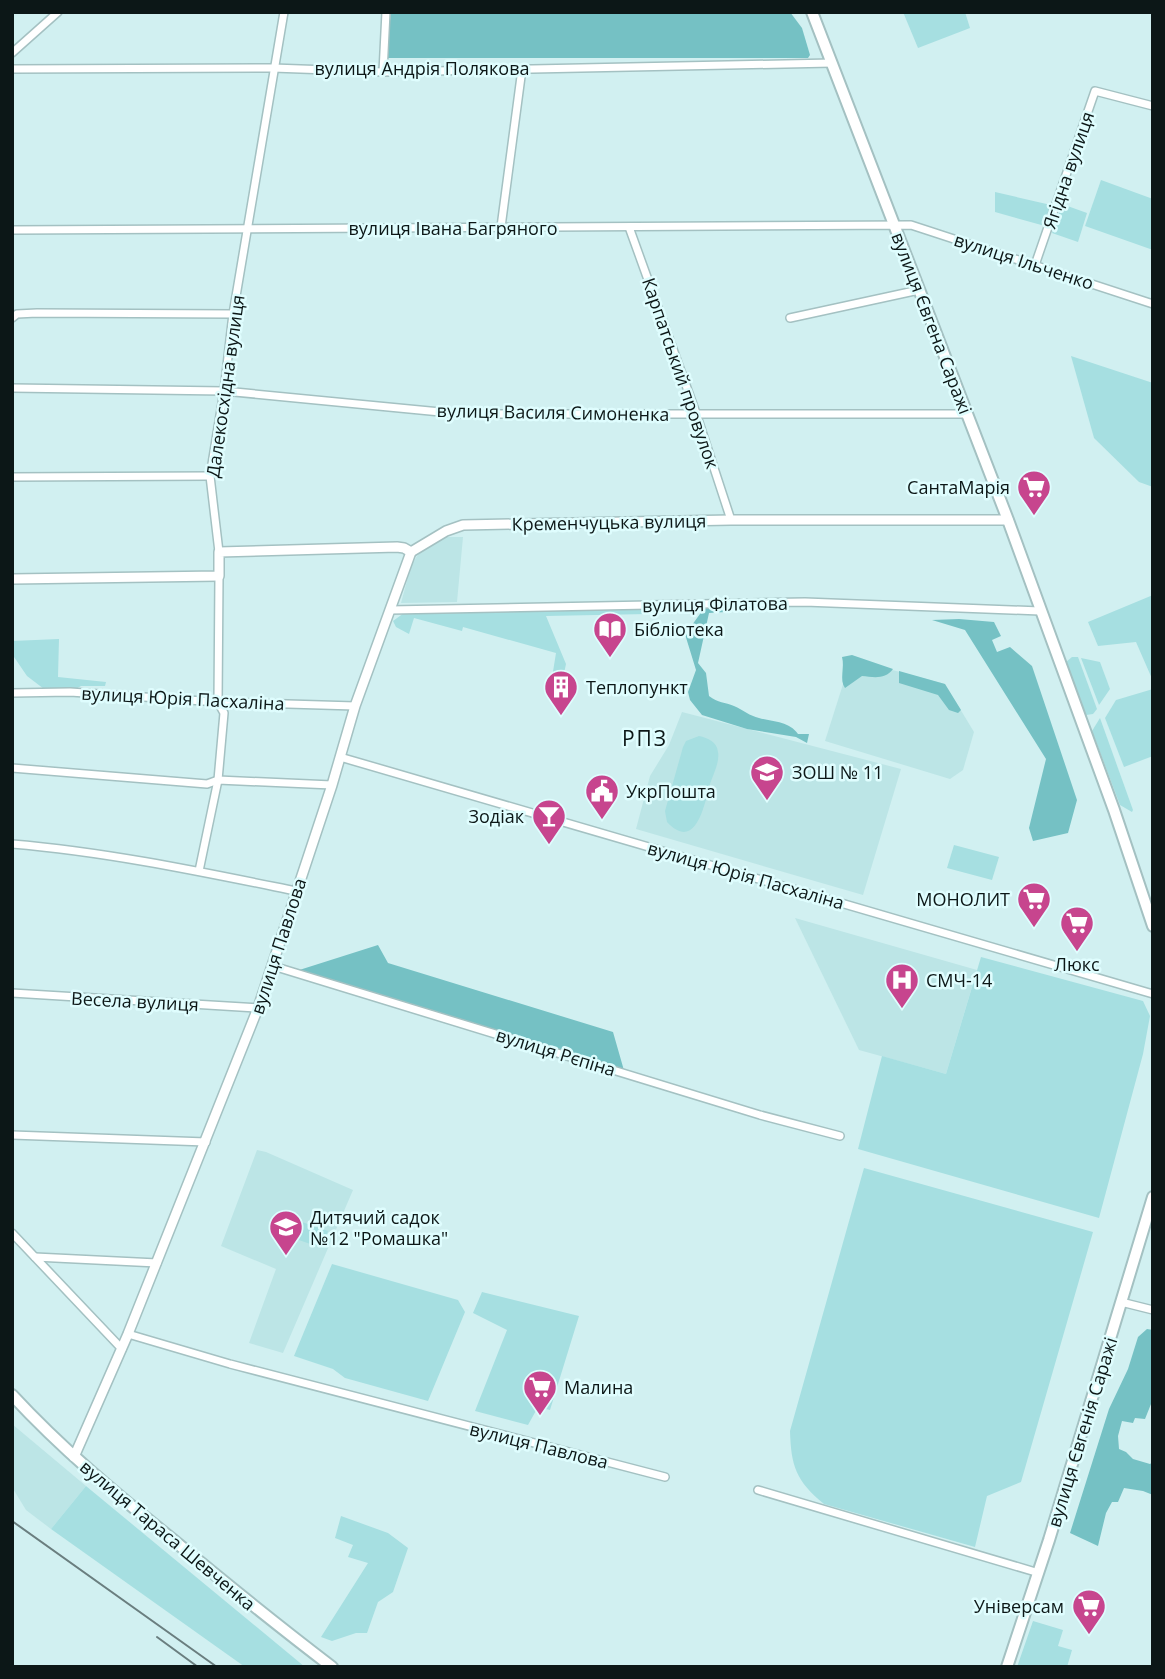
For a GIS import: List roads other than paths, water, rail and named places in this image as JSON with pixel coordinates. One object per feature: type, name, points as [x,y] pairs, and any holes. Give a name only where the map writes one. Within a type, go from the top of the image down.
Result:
[{"type":"main road","name":"вулиця Євгена Саражі","points":[[812,12],[1008,520],[1114,810],[1153,926]]},
{"type":"main road","name":"вулиця Євгенія Саражі","points":[[1007,1667],[1039,1573],[1153,1196]]},
{"type":"main road","name":"вулиця Тараса Шевченка","points":[[12,1395],[74,1457],[241,1597],[332,1667]]},
{"type":"street","points":[[12,53],[58,12]]},
{"type":"street","name":"Далекосхідна вулиця","points":[[199,871],[218,780],[224,713],[218,702],[219,552],[210,476],[233,314],[284,12]]},
{"type":"street","points":[[383,72],[386,12]]},
{"type":"street","name":"вулиця Андрія Полякова","points":[[12,69],[273,68],[383,72],[832,63]]},
{"type":"street","points":[[501,227],[522,69]]},
{"type":"street","name":"Ягідна вулиця","points":[[1035,265],[1095,91],[1153,106]]},
{"type":"street","name":"вулиця Івана Багряного","points":[[12,230],[894,225]]},
{"type":"street","name":"вулиця Ільченко","points":[[894,225],[911,225],[1153,304]]},
{"type":"street","name":"Карпатський провулок","points":[[629,227],[696,413],[731,520]]},
{"type":"street","points":[[790,318],[919,290]]},
{"type":"street","points":[[12,318],[17,314],[37,313],[233,314]]},
{"type":"street","name":"вулиця Василя Симоненка","points":[[12,388],[224,391],[461,414],[968,414]]},
{"type":"street","points":[[12,477],[210,476]]},
{"type":"street","name":"Кременчуцька вулиця","points":[[411,552],[446,531],[463,525],[731,520],[1008,520]]},
{"type":"street","points":[[219,552],[397,547],[411,552]]},
{"type":"street","name":"вулиця Павлова","points":[[74,1457],[122,1349],[258,1008],[332,785],[355,706],[411,552]]},
{"type":"street","points":[[12,579],[219,576]]},
{"type":"street","name":"вулиця Філатова","points":[[390,610],[805,602],[1040,611]]},
{"type":"street","name":"вулиця Юрія Пасхаліна","points":[[12,693],[70,692],[218,702],[355,706]]},
{"type":"street","name":"вулиця Юрія Пасхаліна","points":[[340,757],[1153,994]]},
{"type":"street","points":[[12,768],[207,784],[218,780],[332,785]]},
{"type":"street","points":[[12,845],[48,847],[199,871],[296,891]]},
{"type":"street","name":"вулиця Рєпіна","points":[[273,966],[748,1112],[839,1136]]},
{"type":"street","name":"Весела вулиця","points":[[12,993],[258,1008]]},
{"type":"street","points":[[12,1135],[206,1142]]},
{"type":"street","points":[[12,1233],[122,1349]]},
{"type":"street","points":[[35,1257],[157,1263]]},
{"type":"street","points":[[1121,1302],[1153,1310]]},
{"type":"street","name":"вулиця Павлова","points":[[128,1334],[243,1368],[665,1477]]},
{"type":"street","points":[[758,1490],[1039,1573]]},
{"type":"railway","points":[[12,1521],[217,1667]]},
{"type":"railway","points":[[157,1637],[198,1667]]},
{"type":"place","name":"СантаМарія","points":[[1034,517]]},
{"type":"place","name":"Бібліотека","points":[[610,659]]},
{"type":"place","name":"Теплопункт","points":[[561,717]]},
{"type":"place","name":"ЗОШ № 11","points":[[767,802]]},
{"type":"place","name":"УкрПошта","points":[[602,821]]},
{"type":"place","name":"Зодіак","points":[[549,846]]},
{"type":"place","name":"МОНОЛИТ","points":[[1034,929]]},
{"type":"place","name":"Люкс","points":[[1077,953]]},
{"type":"place","name":"СМЧ-14","points":[[902,1010]]},
{"type":"place","name":"Дитячий садок №12 \"Ромашка\"","points":[[286,1257]]},
{"type":"place","name":"Малина","points":[[540,1417]]},
{"type":"place","name":"Універсам","points":[[1089,1636]]},
{"type":"district","name":"РПЗ","points":[[645,738]]}]
